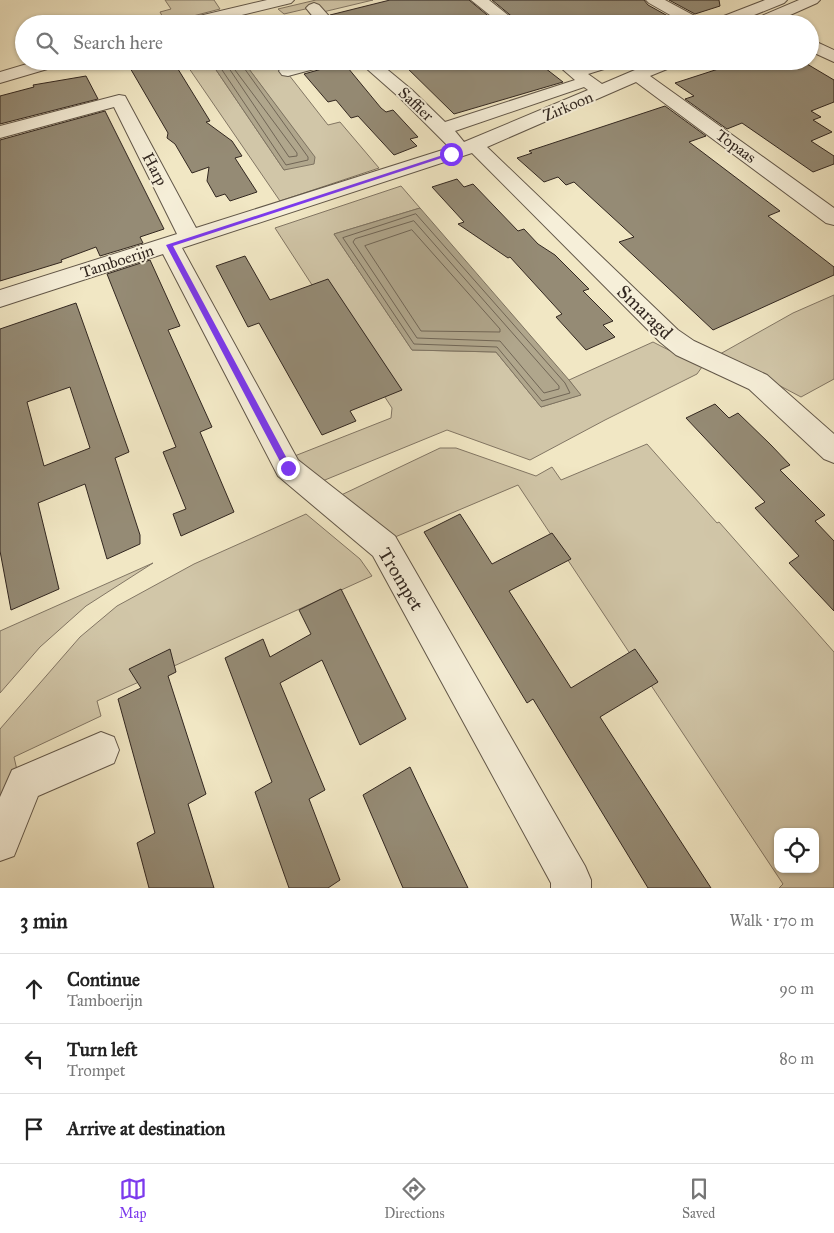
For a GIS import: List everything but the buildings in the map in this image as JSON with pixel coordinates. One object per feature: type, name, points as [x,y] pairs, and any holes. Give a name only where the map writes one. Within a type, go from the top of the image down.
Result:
[{"type":"street","points":[[222,15],[286,0]]},
{"type":"street","points":[[479,0],[498,15]]},
{"type":"street","points":[[654,0],[682,15]]},
{"type":"street","points":[[740,15],[779,0]]},
{"type":"street","points":[[781,15],[812,0]]},
{"type":"street","points":[[314,8],[320,15]]},
{"type":"street","points":[[819,49],[834,57]]},
{"type":"street","points":[[0,78],[26,70]]},
{"type":"street","name":"Saffier","points":[[377,70],[406,94],[442,129],[469,148]]},
{"type":"street","points":[[568,70],[576,79],[602,92]]},
{"type":"street","name":"Zirkoon","points":[[442,129],[576,79],[594,70]]},
{"type":"street","name":"Zirkoon","points":[[469,148],[649,70]]},
{"type":"street","name":"Topaas","points":[[637,75],[834,218]]},
{"type":"street","name":"Harp","points":[[0,132],[119,100],[180,241]]},
{"type":"street","name":"Tamboerijn","points":[[0,299],[469,148]]},
{"type":"street","name":"Smaragd","points":[[469,148],[669,336],[685,348],[758,382],[834,451]]},
{"type":"street","name":"Trompet","points":[[180,241],[288,468],[384,546],[571,880],[571,888]]},
{"type":"street","points":[[0,842],[25,783],[101,750]]},
{"type":"shaded area","points":[[165,0],[214,0],[220,9],[197,15],[162,15],[160,12],[171,9]]},
{"type":"shaded area","points":[[316,0],[373,0],[323,12],[318,6],[284,14],[278,9]]},
{"type":"shaded area","points":[[190,70],[216,70],[284,170],[314,157],[250,70],[285,70],[328,125],[340,122],[379,168],[280,201]]},
{"type":"shaded area","points":[[401,186],[420,208],[334,234],[412,350],[496,352],[541,407],[580,395],[569,380],[653,342],[702,367],[697,374],[530,460],[447,430],[320,482],[292,457],[391,418],[392,408],[275,228]]},
{"type":"shaded area","points":[[834,295],[834,379],[801,397],[720,354],[793,313]]},
{"type":"shaded area","points":[[647,444],[834,652],[834,888],[779,888],[783,884],[776,873],[819,873],[819,828],[774,828],[774,870],[518,485],[388,540],[337,497],[440,448],[456,448],[536,476],[552,467],[561,480]]},
{"type":"shaded area","points":[[306,514],[360,559],[372,576],[97,701],[101,716],[14,757],[24,801],[0,837],[0,729],[80,637],[117,606],[194,564]]},
{"type":"shaded area","points":[[153,563],[86,606],[40,647],[0,693],[0,631]]},
{"type":"water","points":[[216,70],[250,70],[315,157],[314,164],[284,170]]},
{"type":"water","points":[[420,208],[581,395],[541,407],[496,352],[412,350],[334,234]]},
{"type":"route","points":[[288,468],[169,245],[451,154]]}]
